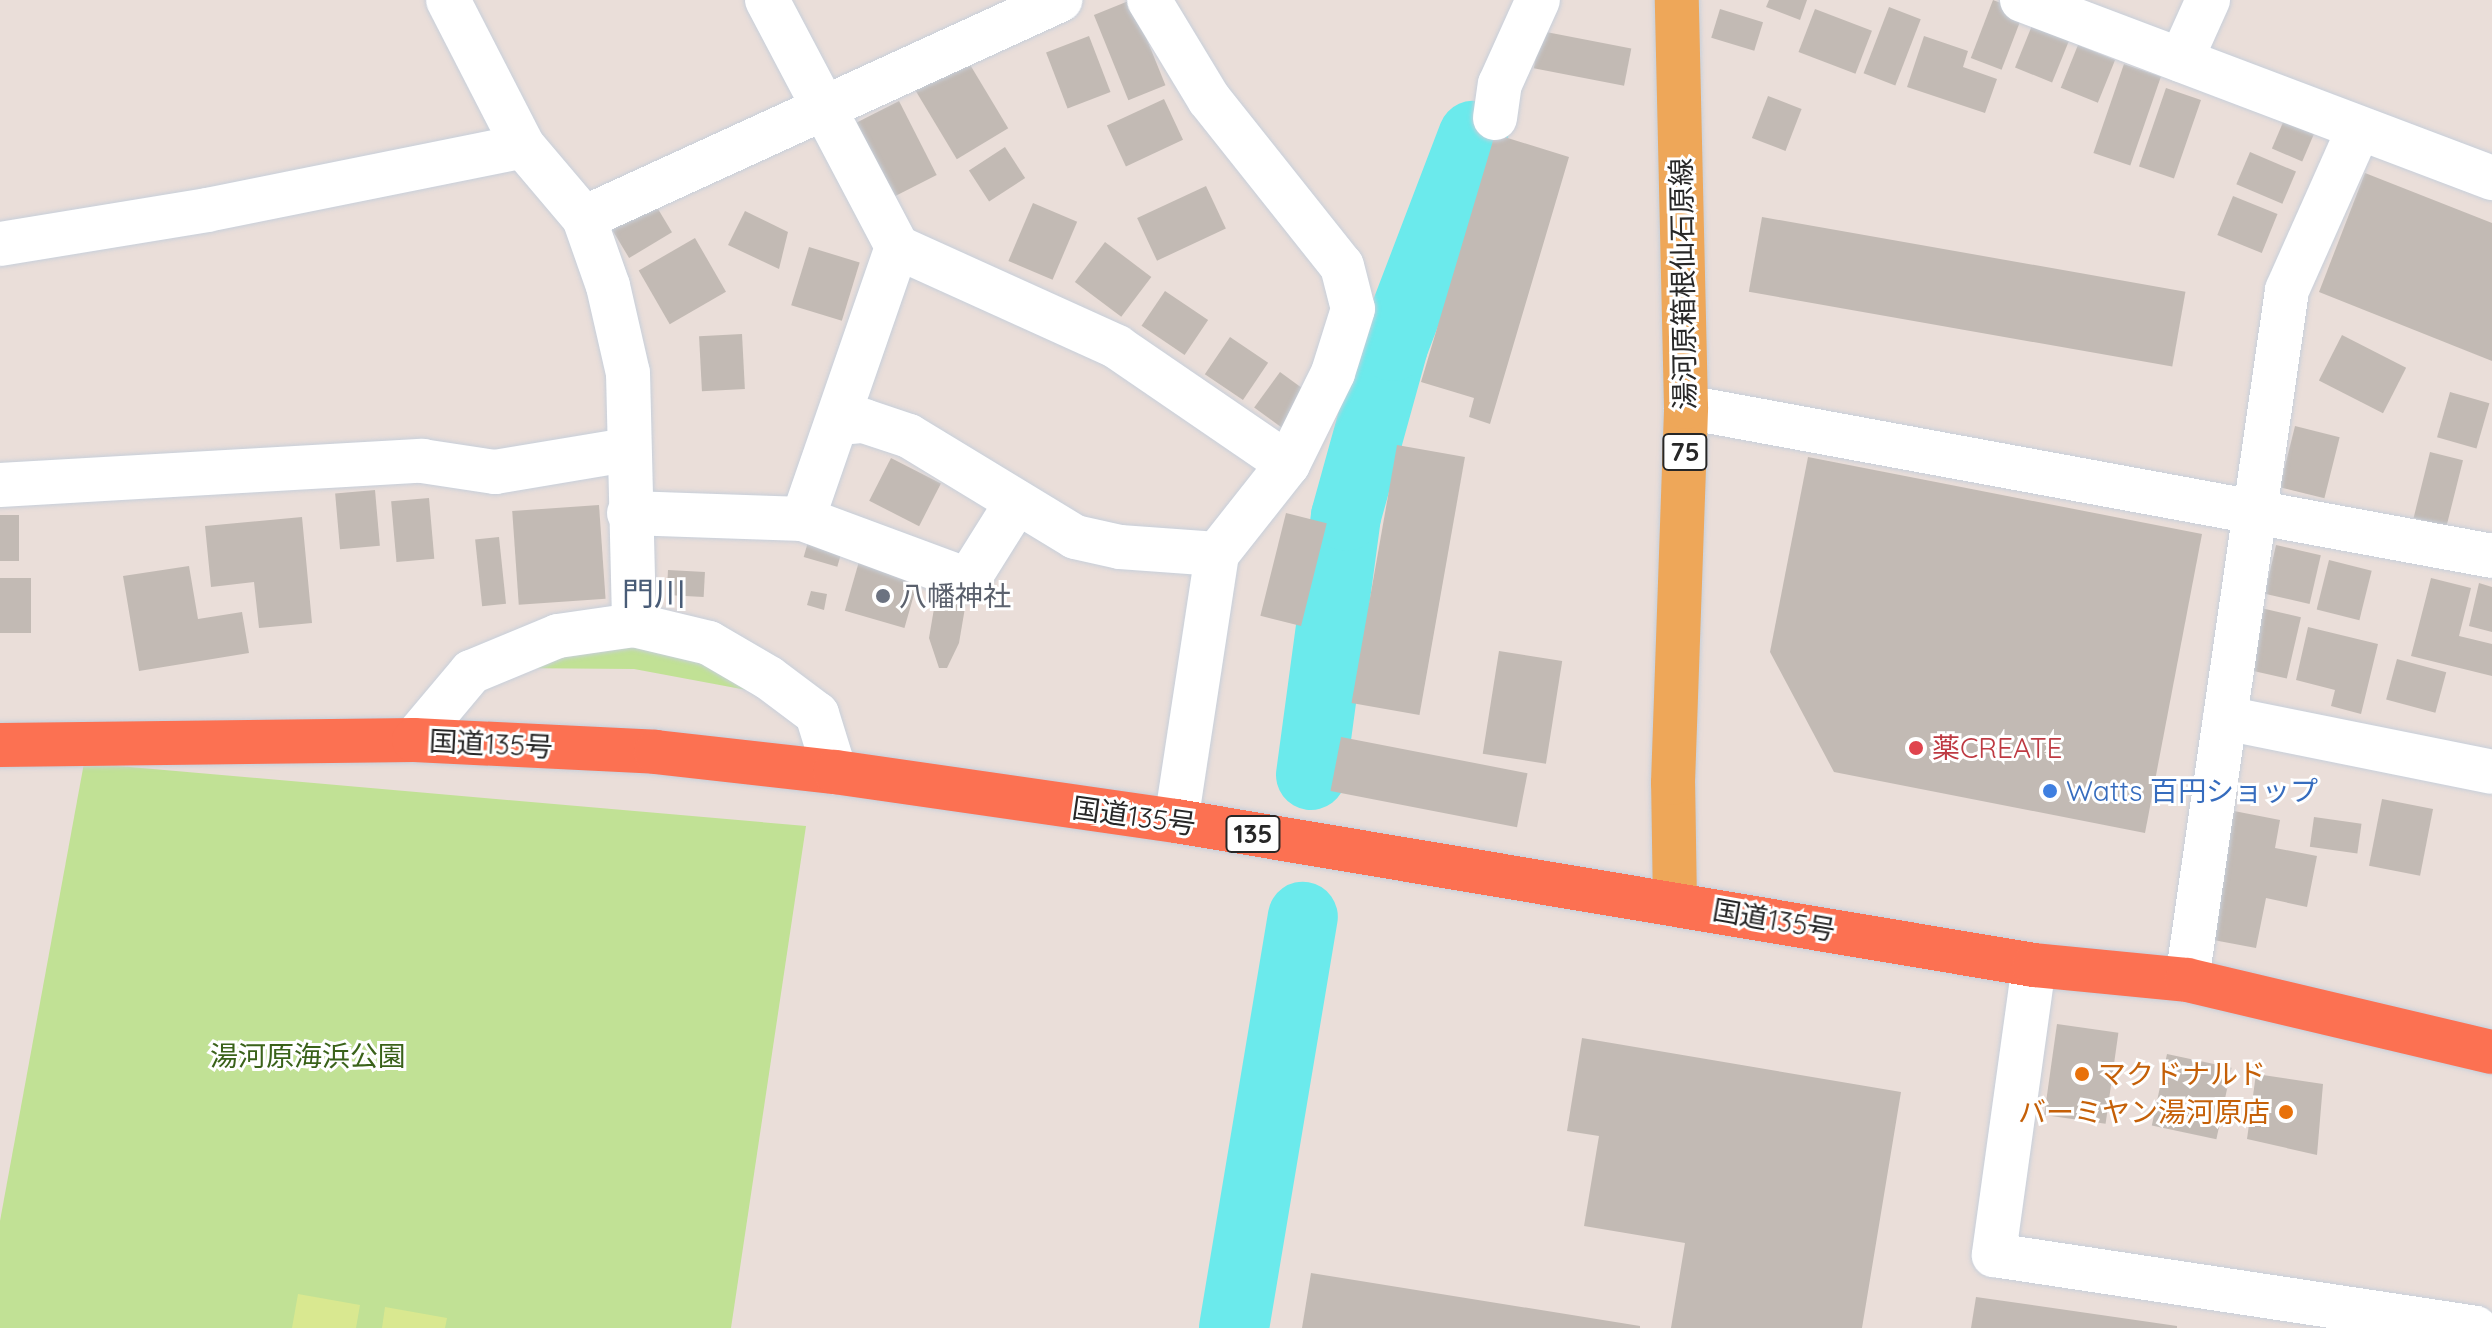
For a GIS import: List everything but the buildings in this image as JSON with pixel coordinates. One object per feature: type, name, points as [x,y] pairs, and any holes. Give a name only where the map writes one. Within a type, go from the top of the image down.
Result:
[{"type":"highway","name":"国道135号","points":[[0,745],[414,740],[656,752],[835,772],[1176,821],[2034,965],[2187,980],[2492,1052]]},
{"type":"main road","name":"湯河原箱根仙石原線","points":[[1675,904],[1673,783],[1686,407],[1677,0]]},
{"type":"street","points":[[448,0],[523,146],[584,218],[608,286],[628,373],[627,450],[634,625]]},
{"type":"street","points":[[767,0],[820,106],[897,247],[1117,347],[1288,464]]},
{"type":"street","points":[[584,218],[820,106],[1060,0]]},
{"type":"street","points":[[1149,0],[1209,99],[1342,266],[1353,309],[1333,373],[1288,464],[1217,554],[1176,821]]},
{"type":"street","points":[[1495,118],[1500,84],[1538,0]]},
{"type":"street","points":[[2022,0],[2492,178]]},
{"type":"street","points":[[2181,60],[2208,0]]},
{"type":"street","points":[[2187,980],[2287,290],[2359,128]]},
{"type":"street","points":[[0,244],[207,210],[523,146]]},
{"type":"street","points":[[803,519],[839,423],[897,247]]},
{"type":"street","points":[[1686,407],[2492,556]]},
{"type":"street","points":[[839,423],[864,421],[909,436],[1075,537],[1120,547],[1217,554]]},
{"type":"street","points":[[0,485],[422,461],[495,472],[627,450]]},
{"type":"street","points":[[629,513],[803,519],[968,580],[1017,502]]},
{"type":"street","points":[[414,740],[471,672],[558,636],[634,625],[709,643],[769,678],[817,714],[835,772]]},
{"type":"street","points":[[2225,718],[2492,772]]},
{"type":"street","points":[[2034,965],[1994,1255],[2476,1328]]},
{"type":"green space","points":[[627,634],[705,648],[784,697],[634,669],[496,668]]},
{"type":"green space","name":"湯河原海浜公園","points":[[84,763],[806,826],[731,1328],[0,1328],[0,1221]]},
{"type":"green space","points":[[298,1294],[360,1305],[356,1328],[292,1328]]},
{"type":"green space","points":[[385,1307],[447,1318],[445,1328],[382,1328]]},
{"type":"waterway","points":[[1311,775],[1346,516],[1393,346],[1473,136]]},
{"type":"waterway","points":[[1234,1328],[1303,917]]},
{"type":"place","name":"八幡神社","points":[[883,596]]},
{"type":"place","name":"薬CREATE","points":[[1916,748]]},
{"type":"place","name":"Watts 百円ショップ","points":[[2050,791]]},
{"type":"place","name":"マクドナルド","points":[[2082,1074]]},
{"type":"place","name":"バーミヤン湯河原店","points":[[2286,1112]]},
{"type":"district","name":"門川","points":[[654,593]]}]
